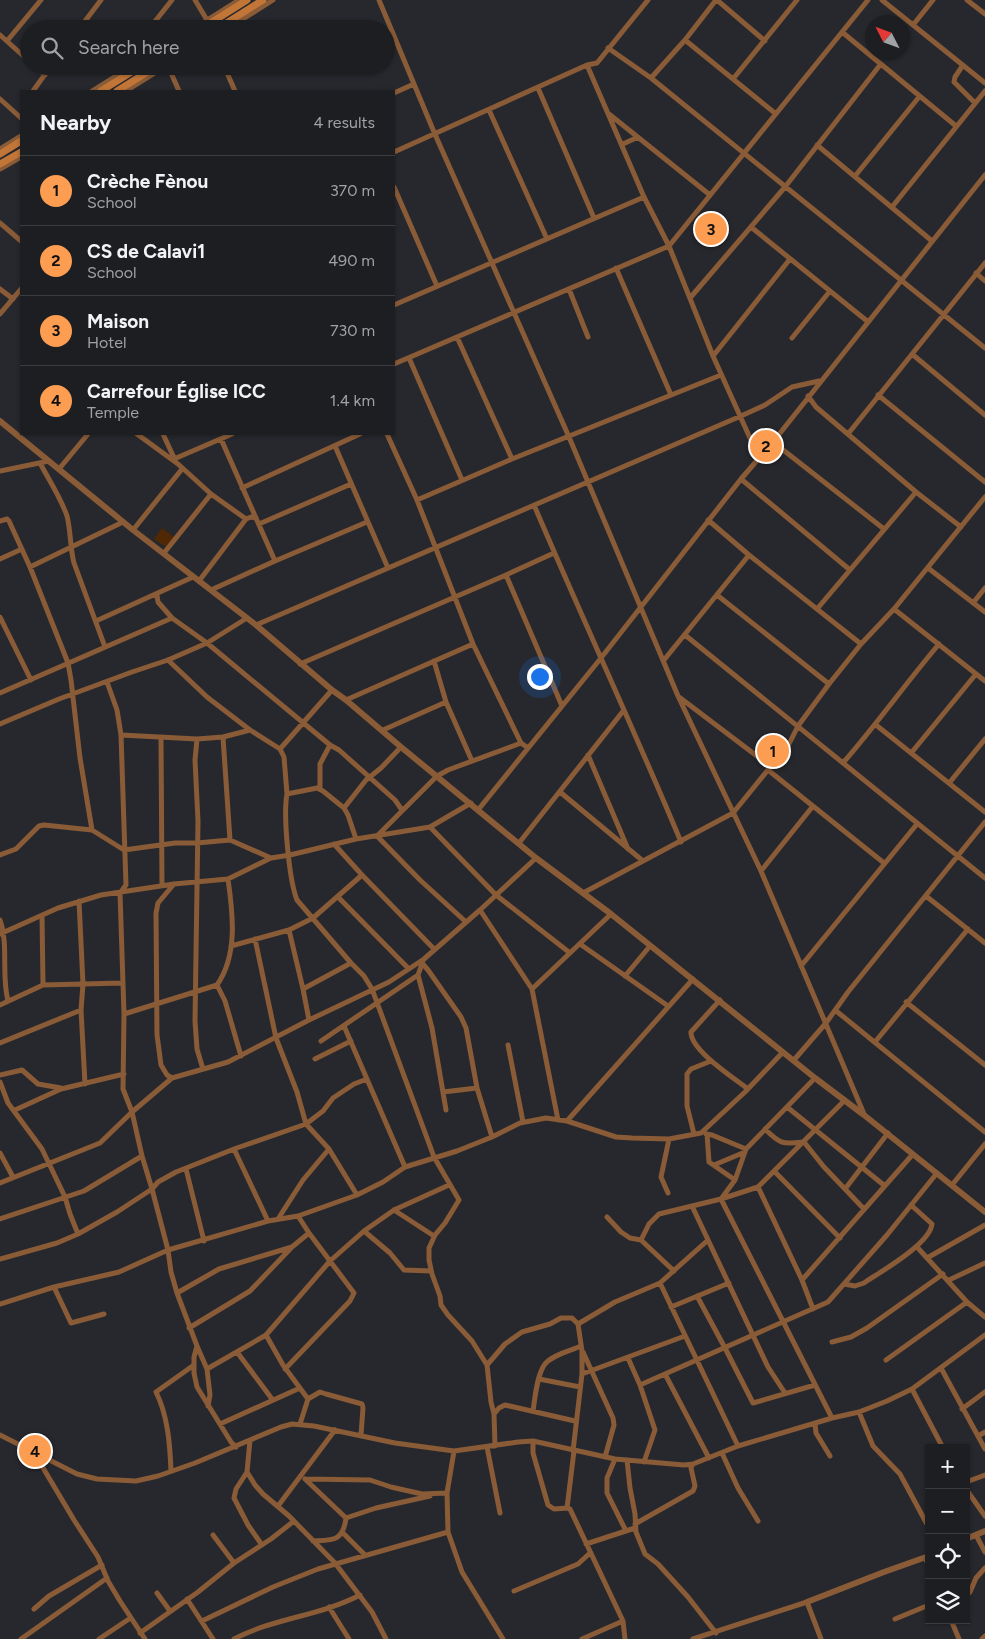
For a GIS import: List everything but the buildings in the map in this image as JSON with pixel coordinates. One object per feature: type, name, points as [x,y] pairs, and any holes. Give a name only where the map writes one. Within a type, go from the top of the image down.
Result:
[{"type":"main road","points":[[215,20],[247,0]]},
{"type":"main road","points":[[231,20],[263,0]]},
{"type":"main road","points":[[103,90],[127,75]]},
{"type":"main road","points":[[119,90],[143,75]]},
{"type":"main road","points":[[0,154],[20,142]]},
{"type":"main road","points":[[0,164],[20,153]]},
{"type":"street","points":[[24,20],[41,0]]},
{"type":"street","points":[[86,20],[101,0]]},
{"type":"street","points":[[156,20],[172,0]]},
{"type":"street","points":[[195,0],[207,20],[239,0]]},
{"type":"street","points":[[242,20],[273,0]]},
{"type":"street","points":[[379,0],[387,20]]},
{"type":"street","points":[[395,152],[434,132],[489,110],[587,65],[597,63],[648,0]]},
{"type":"street","points":[[651,78],[717,0],[766,41]]},
{"type":"street","points":[[734,79],[797,0]]},
{"type":"street","points":[[395,364],[669,246],[868,0]]},
{"type":"street","points":[[882,0],[985,83]]},
{"type":"street","points":[[913,25],[933,0]]},
{"type":"street","points":[[967,0],[985,14]]},
{"type":"street","points":[[7,41],[20,25]]},
{"type":"street","points":[[842,32],[956,126]]},
{"type":"street","points":[[0,35],[20,53]]},
{"type":"street","points":[[395,38],[491,263],[569,438],[678,696],[761,871],[864,1115]]},
{"type":"street","points":[[685,40],[776,114]]},
{"type":"street","points":[[608,48],[651,78],[985,348]]},
{"type":"street","points":[[587,65],[606,112],[623,144],[644,197],[669,246],[721,375],[759,458]]},
{"type":"street","points":[[690,298],[785,187],[880,65]]},
{"type":"street","points":[[963,65],[954,82],[975,103]]},
{"type":"street","points":[[34,90],[45,75]]},
{"type":"street","points":[[129,90],[153,75]]},
{"type":"street","points":[[171,75],[179,90]]},
{"type":"street","points":[[228,75],[235,90]]},
{"type":"street","points":[[94,90],[116,76]]},
{"type":"street","points":[[395,93],[414,84]]},
{"type":"street","points":[[538,88],[594,218]]},
{"type":"street","points":[[892,207],[985,91]]},
{"type":"street","points":[[855,176],[919,97]]},
{"type":"street","points":[[0,99],[19,116]]},
{"type":"street","points":[[489,110],[546,239]]},
{"type":"street","points":[[606,112],[710,195]]},
{"type":"street","points":[[0,148],[20,137]]},
{"type":"street","points":[[623,144],[638,137]]},
{"type":"street","points":[[817,145],[932,241]]},
{"type":"street","points":[[0,170],[20,158]]},
{"type":"street","points":[[478,810],[985,175]]},
{"type":"street","points":[[395,189],[437,286]]},
{"type":"street","points":[[395,305],[644,197]]},
{"type":"street","points":[[0,224],[20,240]]},
{"type":"street","points":[[751,227],[867,321]]},
{"type":"street","points":[[713,356],[790,260]]},
{"type":"street","points":[[848,434],[985,263]]},
{"type":"street","points":[[616,268],[671,394]]},
{"type":"street","points":[[976,274],[985,281]]},
{"type":"street","points":[[0,289],[12,299]]},
{"type":"street","points":[[569,289],[588,337]]},
{"type":"street","points":[[0,314],[20,290]]},
{"type":"street","points":[[792,338],[830,291]]},
{"type":"street","points":[[457,337],[512,459]]},
{"type":"street","points":[[912,354],[985,415]]},
{"type":"street","points":[[409,358],[462,480]]},
{"type":"street","points":[[417,500],[512,459],[569,438],[671,394],[721,375]]},
{"type":"street","points":[[256,625],[741,416],[769,402],[792,386],[820,381]]},
{"type":"street","points":[[878,395],[985,482]]},
{"type":"street","points":[[808,396],[816,407],[916,492],[961,527]]},
{"type":"street","points":[[0,421],[133,530],[256,625],[300,664],[383,730],[536,858],[611,914],[985,1212]]},
{"type":"street","points":[[59,469],[87,435]]},
{"type":"street","points":[[138,435],[211,494],[246,519]]},
{"type":"street","points":[[163,435],[174,459],[180,467]]},
{"type":"street","points":[[174,459],[230,435]]},
{"type":"street","points":[[242,488],[358,435]]},
{"type":"street","points":[[387,435],[417,500],[473,644],[521,743],[528,748]]},
{"type":"street","points":[[221,439],[275,561]]},
{"type":"street","points":[[772,442],[884,529]]},
{"type":"street","points":[[335,446],[388,568]]},
{"type":"street","points":[[0,471],[49,461]]},
{"type":"street","points":[[40,463],[66,514],[74,563],[105,647]]},
{"type":"street","points":[[133,530],[180,467]]},
{"type":"street","points":[[741,479],[850,570]]},
{"type":"street","points":[[259,524],[351,484]]},
{"type":"street","points":[[817,609],[916,492]]},
{"type":"street","points":[[164,554],[211,494]]},
{"type":"street","points":[[583,892],[733,813],[789,744],[798,726],[829,684],[861,644],[894,609],[985,497]]},
{"type":"street","points":[[534,506],[681,842]]},
{"type":"street","points":[[96,621],[196,579],[246,519],[256,518]]},
{"type":"street","points":[[0,521],[7,519],[9,521],[30,567],[68,663],[72,680],[80,758],[92,830]]},
{"type":"street","points":[[708,520],[861,644]]},
{"type":"street","points":[[30,567],[123,522]]},
{"type":"street","points":[[212,590],[367,522]]},
{"type":"street","points":[[0,559],[22,549]]},
{"type":"street","points":[[300,664],[554,553]]},
{"type":"street","points":[[664,660],[749,555]]},
{"type":"street","points":[[928,568],[985,612]]},
{"type":"street","points":[[506,575],[562,706]]},
{"type":"street","points":[[973,603],[985,588]]},
{"type":"street","points":[[157,595],[158,602],[172,618],[207,643],[302,723],[339,750],[395,800],[402,810]]},
{"type":"street","points":[[717,595],[829,684]]},
{"type":"street","points":[[894,609],[985,681]]},
{"type":"street","points":[[0,617],[31,680]]},
{"type":"street","points":[[0,693],[172,618]]},
{"type":"street","points":[[0,724],[73,694],[168,660],[207,643],[247,618]]},
{"type":"street","points":[[685,635],[985,878]]},
{"type":"street","points":[[346,700],[473,644]]},
{"type":"street","points":[[844,763],[876,725],[905,684],[939,644]]},
{"type":"street","points":[[168,660],[207,697],[250,730],[280,748],[284,757],[288,794],[286,828],[292,888],[297,900],[351,964],[364,976],[372,989],[434,1157],[449,1185],[460,1200],[434,1236],[429,1248],[429,1260],[441,1305],[448,1316],[472,1341],[486,1365],[490,1402],[494,1414],[495,1446]]},
{"type":"street","points":[[434,661],[446,702],[472,760]]},
{"type":"street","points":[[912,752],[976,674]]},
{"type":"street","points":[[72,680],[85,690]]},
{"type":"street","points":[[107,682],[117,710],[121,735],[126,885],[120,892],[124,1014],[123,1089],[132,1112],[168,1250],[171,1272],[177,1293],[196,1346],[208,1369],[210,1395],[208,1406]]},
{"type":"street","points":[[0,689],[6,691]]},
{"type":"street","points":[[280,748],[332,690]]},
{"type":"street","points":[[678,696],[884,863]]},
{"type":"street","points":[[383,730],[446,702]]},
{"type":"street","points":[[519,843],[624,710]]},
{"type":"street","points":[[876,725],[950,782],[985,812]]},
{"type":"street","points":[[121,735],[197,739],[223,737],[250,730]]},
{"type":"street","points":[[161,737],[162,886]]},
{"type":"street","points":[[223,737],[230,840]]},
{"type":"street","points":[[197,739],[194,760],[197,843],[197,1049],[203,1069]]},
{"type":"street","points":[[950,782],[985,739]]},
{"type":"street","points":[[377,836],[437,776],[472,760],[521,743]]},
{"type":"street","points":[[320,789],[320,764],[330,745]]},
{"type":"street","points":[[344,808],[370,777],[401,747]]},
{"type":"street","points":[[588,755],[629,850]]},
{"type":"street","points":[[288,794],[320,789],[344,808],[356,839]]},
{"type":"street","points":[[560,792],[643,861]]},
{"type":"street","points":[[2,933],[58,908],[79,901],[120,892],[174,884],[228,879],[271,858],[356,839],[430,827],[471,803]]},
{"type":"street","points":[[761,871],[813,806]]},
{"type":"street","points":[[794,1060],[826,1023],[985,822]]},
{"type":"street","points":[[0,855],[16,849],[39,826],[44,824],[92,830],[124,850],[175,843],[230,840],[271,858]]},
{"type":"street","points":[[801,966],[917,824]]},
{"type":"street","points":[[430,827],[496,895],[570,953]]},
{"type":"street","points":[[377,836],[420,880],[466,922]]},
{"type":"street","points":[[334,844],[434,949]]},
{"type":"street","points":[[0,1183],[100,1143],[132,1112],[172,1078],[228,1062],[309,1020],[389,982],[408,968],[423,961],[536,858]]},
{"type":"street","points":[[231,946],[289,930],[313,918],[362,875]]},
{"type":"street","points":[[124,1014],[217,985],[224,976],[231,946],[232,910],[228,879]]},
{"type":"street","points":[[172,1078],[161,1065],[157,1035],[156,913],[158,903],[174,884]]},
{"type":"street","points":[[926,896],[985,943]]},
{"type":"street","points":[[338,897],[408,968]]},
{"type":"street","points":[[79,901],[83,984],[81,1010],[85,1084]]},
{"type":"street","points":[[480,910],[532,989],[558,1120]]},
{"type":"street","points":[[532,989],[611,914]]},
{"type":"street","points":[[42,915],[43,985]]},
{"type":"street","points":[[0,920],[4,988],[8,1001]]},
{"type":"street","points":[[875,1042],[968,929]]},
{"type":"street","points":[[289,930],[304,989],[309,1020]]},
{"type":"street","points":[[255,939],[276,1038],[297,1092],[306,1124],[329,1149],[357,1194]]},
{"type":"street","points":[[580,944],[668,1006]]},
{"type":"street","points":[[625,976],[650,946]]},
{"type":"street","points":[[423,961],[418,975],[432,1028],[446,1110]]},
{"type":"street","points":[[423,961],[461,1017],[466,1028],[477,1088],[492,1137]]},
{"type":"street","points":[[304,989],[351,964]]},
{"type":"street","points":[[321,1041],[418,975]]},
{"type":"street","points":[[566,1121],[693,979]]},
{"type":"street","points":[[0,982],[4,988]]},
{"type":"street","points":[[0,1005],[43,985],[122,983]]},
{"type":"street","points":[[217,985],[225,1001],[241,1056]]},
{"type":"street","points":[[720,1000],[691,1032],[693,1041],[728,1076],[748,1089]]},
{"type":"street","points":[[906,1002],[984,1063]]},
{"type":"street","points":[[0,1043],[81,1010]]},
{"type":"street","points":[[835,1010],[985,1132]]},
{"type":"street","points":[[344,1026],[405,1167]]},
{"type":"street","points":[[315,1059],[351,1041]]},
{"type":"street","points":[[508,1045],[523,1122]]},
{"type":"street","points":[[700,1134],[748,1089],[783,1052]]},
{"type":"street","points":[[694,1134],[687,1106],[687,1074],[691,1069],[711,1061]]},
{"type":"street","points":[[0,1075],[22,1070],[38,1084],[61,1088]]},
{"type":"street","points":[[15,1110],[61,1088],[124,1074]]},
{"type":"street","points":[[714,1165],[746,1150],[815,1078]]},
{"type":"street","points":[[0,1259],[57,1243],[78,1234],[117,1212],[152,1189],[158,1182],[186,1168],[306,1124],[323,1111],[333,1098],[354,1084],[367,1079]]},
{"type":"street","points":[[0,1082],[8,1103],[42,1149],[65,1197],[78,1234]]},
{"type":"street","points":[[443,1092],[477,1088]]},
{"type":"street","points":[[641,1240],[656,1216],[758,1187],[845,1100]]},
{"type":"street","points":[[787,1107],[885,1186]]},
{"type":"street","points":[[0,1304],[54,1287],[119,1272],[168,1250],[278,1219],[298,1216],[357,1194],[383,1182],[405,1167],[457,1151],[523,1122],[546,1118],[566,1121],[616,1137],[669,1140],[694,1134],[707,1134],[746,1150]]},
{"type":"street","points":[[765,1130],[777,1141],[788,1143],[804,1142]]},
{"type":"street","points":[[845,1189],[888,1133]]},
{"type":"street","points":[[707,1134],[708,1160],[735,1180]]},
{"type":"street","points":[[668,1193],[661,1177],[669,1140]]},
{"type":"street","points":[[804,1142],[824,1167],[864,1209]]},
{"type":"street","points":[[952,1185],[985,1144]]},
{"type":"street","points":[[234,1149],[268,1222]]},
{"type":"street","points":[[278,1219],[303,1180],[329,1149]]},
{"type":"street","points":[[721,1199],[735,1180],[746,1150]]},
{"type":"street","points":[[0,1153],[13,1177]]},
{"type":"street","points":[[802,1280],[913,1154]]},
{"type":"street","points":[[0,1219],[84,1191],[142,1156]]},
{"type":"street","points":[[186,1168],[204,1241]]},
{"type":"street","points":[[775,1172],[840,1238]]},
{"type":"street","points":[[640,1385],[828,1302],[937,1173]]},
{"type":"street","points":[[208,1369],[266,1335],[330,1261],[364,1231],[394,1210],[449,1185]]},
{"type":"street","points":[[758,1187],[802,1280],[813,1309]]},
{"type":"street","points":[[721,1199],[832,1418]]},
{"type":"street","points":[[844,1284],[856,1286],[864,1283],[916,1247],[931,1229],[932,1224],[911,1205]]},
{"type":"street","points":[[692,1206],[768,1367],[785,1393]]},
{"type":"street","points":[[394,1210],[434,1236]]},
{"type":"street","points":[[285,1369],[350,1300],[354,1293],[298,1216]]},
{"type":"street","points":[[606,1217],[630,1238],[641,1240],[674,1271]]},
{"type":"street","points":[[927,1258],[985,1225]]},
{"type":"street","points":[[364,1231],[390,1253],[404,1270],[431,1271]]},
{"type":"street","points":[[189,1328],[250,1291],[292,1247],[309,1233]]},
{"type":"street","points":[[578,1324],[615,1302],[660,1283],[708,1240]]},
{"type":"street","points":[[177,1293],[219,1269],[292,1247]]},
{"type":"street","points":[[916,1247],[949,1280],[967,1302],[985,1317]]},
{"type":"street","points":[[949,1280],[985,1263]]},
{"type":"street","points":[[832,1342],[851,1337],[867,1328],[943,1274]]},
{"type":"street","points":[[660,1283],[738,1446]]},
{"type":"street","points":[[671,1307],[729,1283]]},
{"type":"street","points":[[54,1287],[72,1323],[104,1314]]},
{"type":"street","points":[[697,1296],[726,1348],[753,1403],[815,1385]]},
{"type":"street","points":[[886,1360],[967,1302]]},
{"type":"street","points":[[486,1365],[505,1344],[522,1332],[568,1317],[578,1324],[582,1374],[567,1508]]},
{"type":"street","points":[[266,1335],[285,1369],[308,1399]]},
{"type":"street","points":[[0,1435],[77,1474],[98,1480],[145,1480],[286,1425],[300,1424],[413,1446],[454,1451],[518,1442],[533,1442],[615,1459],[693,1464],[738,1446],[832,1418],[859,1412],[886,1401],[912,1389],[985,1335]]},
{"type":"street","points":[[582,1374],[685,1336]]},
{"type":"street","points":[[196,1346],[194,1365],[197,1387],[230,1442],[236,1446]]},
{"type":"street","points":[[581,1349],[593,1371],[613,1418],[614,1425],[605,1457]]},
{"type":"street","points":[[533,1411],[539,1379],[544,1365],[550,1359],[581,1349]]},
{"type":"street","points":[[237,1352],[272,1400]]},
{"type":"street","points":[[628,1358],[640,1385],[655,1430],[644,1462]]},
{"type":"street","points":[[171,1471],[170,1448],[162,1403],[156,1392],[194,1365]]},
{"type":"street","points":[[941,1368],[985,1449]]},
{"type":"street","points":[[665,1374],[709,1458]]},
{"type":"street","points":[[539,1379],[580,1387]]},
{"type":"street","points":[[220,1424],[300,1388]]},
{"type":"street","points":[[912,1389],[941,1444]]},
{"type":"street","points":[[300,1424],[308,1399],[320,1392],[362,1404],[361,1435]]},
{"type":"street","points":[[962,1409],[985,1392]]},
{"type":"street","points":[[494,1414],[505,1405],[576,1420]]},
{"type":"street","points":[[859,1412],[873,1446],[900,1474],[925,1521]]},
{"type":"street","points":[[815,1423],[816,1433],[830,1456]]},
{"type":"street","points":[[278,1506],[303,1478],[335,1430]]},
{"type":"street","points":[[978,1436],[985,1432]]},
{"type":"street","points":[[250,1440],[248,1472],[236,1489],[234,1498],[248,1525],[262,1545]]},
{"type":"street","points":[[533,1442],[533,1453],[548,1505],[554,1509],[570,1509],[623,1621],[625,1639]]},
{"type":"street","points":[[487,1447],[500,1513]]},
{"type":"street","points":[[33,1451],[145,1639]]},
{"type":"street","points":[[454,1451],[446,1493],[448,1532],[462,1572],[503,1639]]},
{"type":"street","points":[[722,1453],[738,1488],[758,1521]]},
{"type":"street","points":[[615,1459],[607,1478],[607,1493],[626,1531]]},
{"type":"street","points":[[626,1460],[635,1514],[635,1526],[645,1554],[658,1564],[688,1597],[716,1633]]},
{"type":"street","points":[[586,1544],[626,1531],[694,1491],[695,1486],[691,1468],[693,1464]]},
{"type":"street","points":[[248,1472],[258,1490],[294,1521],[335,1563],[372,1612],[386,1639]]},
{"type":"street","points":[[970,1481],[985,1475]]},
{"type":"street","points":[[303,1478],[370,1480],[422,1494],[446,1493]]},
{"type":"street","points":[[303,1478],[346,1518]]},
{"type":"street","points":[[346,1518],[434,1494]]},
{"type":"street","points":[[970,1495],[985,1516]]},
{"type":"street","points":[[313,1541],[331,1541],[342,1532],[346,1518]]},
{"type":"street","points":[[140,1633],[234,1562],[262,1545],[294,1521]]},
{"type":"street","points":[[970,1537],[985,1531]]},
{"type":"street","points":[[342,1532],[364,1554]]},
{"type":"street","points":[[202,1621],[285,1582],[335,1563],[448,1532]]},
{"type":"street","points":[[213,1534],[234,1562]]},
{"type":"street","points":[[976,1535],[985,1552]]},
{"type":"street","points":[[514,1591],[578,1564],[590,1553]]},
{"type":"street","points":[[694,1639],[807,1602],[925,1558]]},
{"type":"street","points":[[34,1609],[49,1596],[102,1565]]},
{"type":"street","points":[[970,1592],[976,1578],[985,1568]]},
{"type":"street","points":[[21,1639],[107,1578]]},
{"type":"street","points":[[157,1593],[170,1611]]},
{"type":"street","points":[[234,1639],[268,1624],[340,1604],[360,1595]]},
{"type":"street","points":[[187,1599],[213,1639]]},
{"type":"street","points":[[807,1602],[821,1639]]},
{"type":"street","points":[[329,1607],[349,1639]]},
{"type":"street","points":[[895,1618],[925,1607]]},
{"type":"street","points":[[99,1639],[129,1619]]},
{"type":"street","points":[[582,1639],[623,1621]]},
{"type":"street","points":[[953,1624],[959,1639]]},
{"type":"street","points":[[982,1639],[985,1636]]},
{"type":"shaded area","points":[[162,528],[174,537],[166,547],[154,539]]},
{"type":"place","name":"Maison","points":[[711,229]]},
{"type":"place","name":"CS de Calavi1","points":[[766,446]]},
{"type":"place","name":"Crèche Fènou","points":[[773,751]]},
{"type":"place","name":"Carrefour Église ICC","points":[[35,1451]]}]
